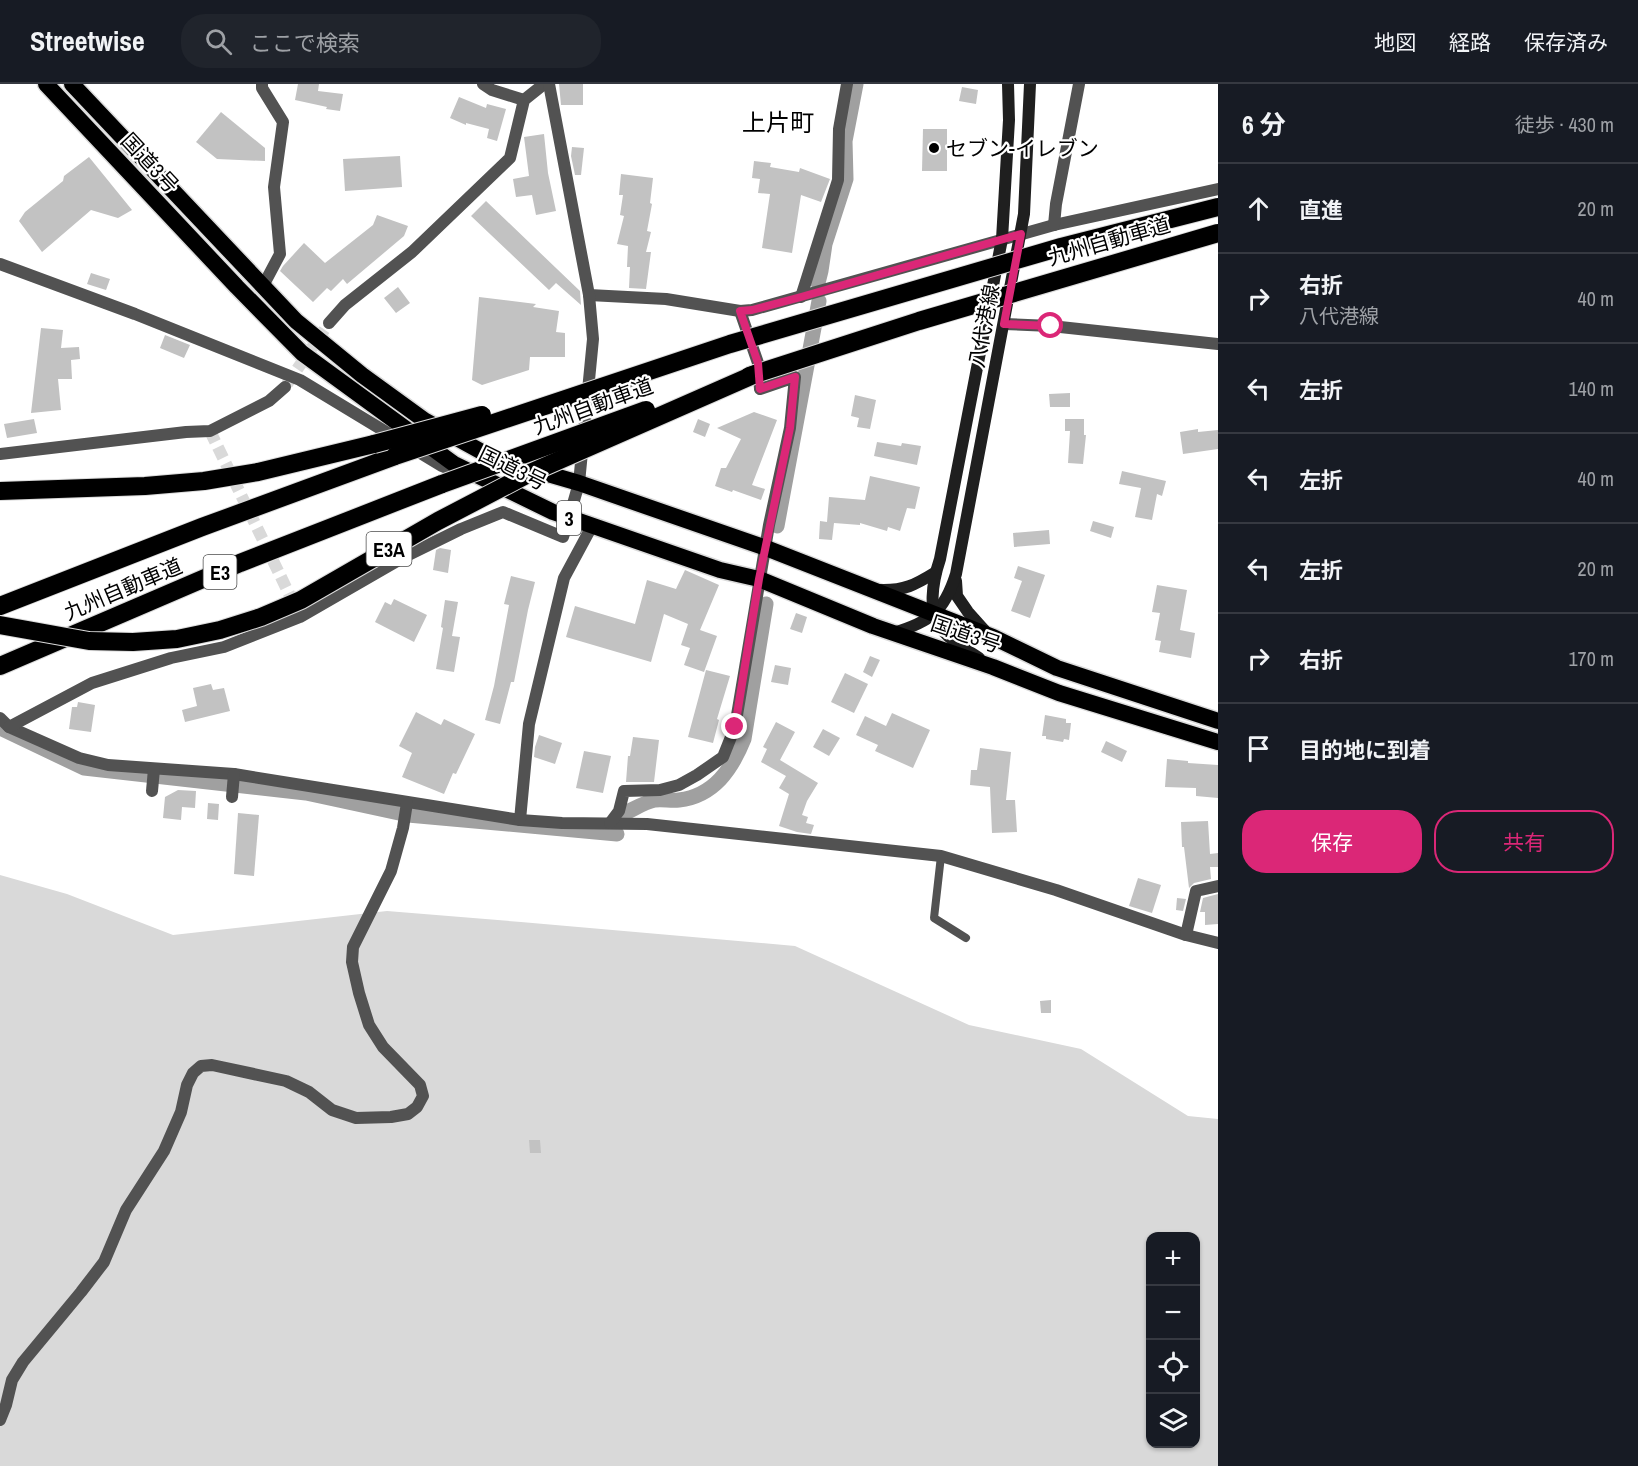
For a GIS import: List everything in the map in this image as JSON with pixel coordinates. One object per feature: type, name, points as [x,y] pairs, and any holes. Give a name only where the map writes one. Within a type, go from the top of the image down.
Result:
[{"type":"highway","name":"国道3号","points":[[46,84],[229,279],[302,353],[454,464],[561,515],[720,570],[759,579],[893,633],[993,667],[1059,693],[1218,742]]},
{"type":"highway","name":"国道3号","points":[[72,84],[296,321],[362,375],[424,420],[493,458],[579,483],[766,548],[993,637],[1058,668],[1218,721]]},
{"type":"highway","name":"九州自動車道","points":[[0,606],[212,523],[395,456],[730,344],[1061,247],[1218,207]]},
{"type":"highway","name":"九州自動車道","points":[[0,666],[240,563],[442,483],[760,372],[919,321],[1218,233]]},
{"type":"highway","points":[[3,491],[146,486],[204,481],[258,472],[468,419],[664,358],[730,344]]},
{"type":"highway","name":"E3A","points":[[0,625],[88,641],[133,642],[177,639],[220,630],[261,617],[301,600],[438,521],[530,473],[760,372]]},
{"type":"main road","name":"八代港線","points":[[934,614],[933,597],[936,572],[1002,239],[1009,120],[1008,84]]},
{"type":"main road","name":"八代港線","points":[[893,633],[922,622],[934,614],[950,592],[956,573],[1021,234],[1030,84]]},
{"type":"main road","points":[[872,590],[895,591],[915,584],[936,572]]},
{"type":"main road","name":"八代港線","points":[[956,573],[957,596],[980,626],[993,637]]},
{"type":"main road","points":[[934,614],[942,631],[993,667]]},
{"type":"street","points":[[262,84],[262,88],[282,122],[274,187],[280,254],[263,286]]},
{"type":"street","points":[[483,84],[492,90],[524,100]]},
{"type":"street","points":[[329,323],[345,305],[412,252],[510,158],[524,100],[544,84]]},
{"type":"street","points":[[4,722],[92,683],[171,658],[224,647],[300,617],[404,557],[461,529],[503,512],[563,537],[561,515],[579,483],[593,339],[589,295],[549,84]]},
{"type":"street","points":[[801,297],[838,180],[839,129],[847,84]]},
{"type":"street","points":[[1054,225],[1079,84]]},
{"type":"street","points":[[589,295],[666,299],[740,311],[752,310],[1054,225],[1218,189]]},
{"type":"street","points":[[0,264],[135,314],[300,380],[442,466],[561,515]]},
{"type":"street","points":[[610,823],[619,811],[624,791],[660,790],[679,785],[697,776],[723,757],[735,727],[759,579],[790,428],[795,377],[760,389],[758,363],[740,311]]},
{"type":"street","points":[[1004,324],[1051,326],[1218,344]]},
{"type":"street","points":[[0,454],[210,431],[268,401],[285,387]]},
{"type":"street","points":[[520,820],[529,724],[564,578],[592,526]]},
{"type":"street","points":[[4,722],[79,758],[108,765],[234,774],[520,820],[647,824],[941,856],[1056,890],[1218,944]]},
{"type":"street","points":[[152,791],[154,769]]},
{"type":"street","points":[[232,797],[234,774]]},
{"type":"street","points":[[0,1420],[12,1380],[23,1362],[104,1262],[126,1210],[164,1151],[181,1112],[187,1085],[193,1073],[201,1066],[212,1065],[286,1081],[309,1092],[332,1110],[356,1118],[400,1116],[408,1114],[417,1107],[423,1096],[420,1085],[383,1047],[369,1025],[352,962],[353,946],[391,871],[404,828],[407,803]]},
{"type":"street","points":[[1186,935],[1196,891],[1218,886]]},
{"type":"lane","points":[[941,856],[934,918],[966,938]]},
{"type":"shaded area","points":[[0,875],[67,894],[173,935],[387,911],[795,946],[969,1025],[1081,1049],[1188,1116],[1218,1119],[1218,1466],[0,1466]]},
{"type":"building","points":[[298,84],[319,84],[318,91],[343,94],[340,111],[295,100]]},
{"type":"building","points":[[559,84],[583,84],[583,105],[561,105]]},
{"type":"building","points":[[962,87],[978,90],[976,104],[959,101]]},
{"type":"building","points":[[459,97],[486,108],[487,104],[506,109],[497,141],[487,138],[489,129],[466,123],[466,125],[450,118]]},
{"type":"building","points":[[221,112],[265,148],[265,161],[217,159],[196,142]]},
{"type":"building","points":[[923,129],[947,129],[947,171],[922,171]]},
{"type":"building","points":[[544,134],[548,173],[556,211],[536,215],[532,195],[516,197],[513,179],[529,176],[524,137]]},
{"type":"building","points":[[572,147],[584,148],[581,175],[575,175],[571,156]]},
{"type":"building","points":[[400,156],[402,187],[345,191],[343,159]]},
{"type":"building","points":[[89,157],[132,210],[118,218],[91,210],[42,252],[19,221],[25,212],[63,181],[64,176]]},
{"type":"building","points":[[754,161],[771,163],[770,167],[799,172],[800,168],[830,179],[821,202],[801,195],[792,253],[762,248],[770,194],[758,193],[760,179],[752,178]]},
{"type":"building","points":[[621,174],[653,178],[650,203],[652,204],[647,231],[651,232],[646,252],[651,252],[646,289],[629,288],[628,246],[617,244],[624,216],[620,215],[623,195],[619,195]]},
{"type":"building","points":[[486,201],[580,291],[581,305],[556,283],[549,290],[471,216]]},
{"type":"building","points":[[377,215],[408,226],[404,236],[347,284],[343,279],[331,291],[327,288],[313,302],[280,271],[304,243],[325,263],[373,225]]},
{"type":"building","points":[[91,273],[110,279],[106,290],[87,284]]},
{"type":"building","points":[[398,287],[410,303],[396,313],[384,298]]},
{"type":"building","points":[[479,297],[536,304],[533,307],[559,311],[556,332],[565,333],[565,357],[530,357],[529,370],[482,385],[472,380]]},
{"type":"building","points":[[41,328],[63,330],[61,348],[79,347],[80,359],[71,360],[72,379],[58,379],[61,410],[31,413]]},
{"type":"building","points":[[165,335],[190,345],[184,358],[160,348]]},
{"type":"building","points":[[1070,393],[1070,407],[1050,407],[1049,394]]},
{"type":"building","points":[[855,395],[876,400],[870,429],[857,427],[859,418],[851,416]]},
{"type":"building","points":[[754,412],[777,420],[752,485],[765,489],[761,500],[715,486],[721,468],[726,468],[741,439],[717,428]]},
{"type":"building","points":[[34,419],[37,433],[7,438],[4,424]]},
{"type":"building","points":[[698,419],[710,424],[705,437],[693,432]]},
{"type":"building","points":[[1065,419],[1084,419],[1084,435],[1086,435],[1083,464],[1068,463],[1070,431],[1065,431]]},
{"type":"building","points":[[1198,429],[1198,432],[1218,430],[1218,449],[1183,454],[1180,432]]},
{"type":"building","points":[[877,442],[901,446],[902,443],[921,446],[917,465],[874,456]]},
{"type":"building","points":[[1122,471],[1166,481],[1162,496],[1157,494],[1152,520],[1135,517],[1141,488],[1119,484]]},
{"type":"building","points":[[870,476],[920,487],[915,509],[907,508],[900,531],[888,527],[887,531],[860,523],[860,525],[834,523],[832,540],[819,539],[820,521],[827,522],[829,497],[865,500]]},
{"type":"building","points":[[1093,521],[1114,527],[1111,538],[1090,531]]},
{"type":"building","points":[[1049,530],[1050,544],[1014,547],[1013,533]]},
{"type":"building","points":[[440,548],[451,550],[448,573],[433,570],[436,550]]},
{"type":"building","points":[[1018,566],[1045,575],[1030,618],[1011,611],[1022,581],[1014,578]]},
{"type":"building","points":[[685,570],[719,585],[700,630],[717,636],[704,672],[684,665],[690,648],[681,645],[688,624],[664,614],[651,662],[566,637],[575,606],[635,624],[647,580],[676,589]]},
{"type":"building","points":[[511,576],[535,582],[514,682],[511,682],[500,724],[485,720],[494,686],[509,605],[504,604]]},
{"type":"building","points":[[1157,585],[1187,590],[1180,630],[1195,633],[1191,658],[1159,652],[1161,641],[1155,640],[1160,613],[1152,612]]},
{"type":"building","points":[[394,599],[427,615],[414,642],[375,622],[385,602],[391,605]]},
{"type":"building","points":[[445,600],[458,602],[452,636],[460,637],[454,672],[436,669]]},
{"type":"building","points":[[796,613],[807,617],[802,633],[790,629]]},
{"type":"building","points":[[870,656],[880,660],[872,677],[863,672]]},
{"type":"building","points":[[775,665],[791,668],[788,685],[771,682]]},
{"type":"building","points":[[706,670],[730,676],[717,719],[719,720],[713,743],[688,737]]},
{"type":"building","points":[[845,673],[868,684],[854,713],[831,702]]},
{"type":"building","points":[[211,684],[213,690],[224,688],[230,711],[185,722],[182,710],[197,706],[193,688]]},
{"type":"building","points":[[78,702],[95,705],[91,732],[69,729],[72,707],[77,707]]},
{"type":"building","points":[[416,712],[441,725],[444,719],[475,734],[444,794],[402,777],[412,753],[399,746]]},
{"type":"building","points":[[892,713],[930,730],[913,768],[875,751],[878,745],[856,735],[865,716],[886,726]]},
{"type":"building","points":[[1045,715],[1066,719],[1066,723],[1071,723],[1069,740],[1064,739],[1063,742],[1042,736]]},
{"type":"building","points":[[776,722],[795,732],[780,760],[818,783],[802,815],[808,817],[806,823],[814,825],[811,834],[779,826],[789,794],[779,788],[786,776],[761,762],[767,749],[763,747]]},
{"type":"building","points":[[823,729],[840,738],[829,756],[813,747]]},
{"type":"building","points":[[539,735],[562,743],[555,764],[534,757]]},
{"type":"building","points":[[633,737],[659,740],[654,782],[626,782],[628,756],[630,756]]},
{"type":"building","points":[[1106,741],[1127,751],[1122,762],[1101,752]]},
{"type":"building","points":[[980,748],[1011,752],[1006,800],[1015,800],[1017,832],[992,833],[990,787],[970,785],[971,770],[977,770]]},
{"type":"building","points":[[584,751],[611,756],[603,793],[576,788]]},
{"type":"building","points":[[1167,759],[1218,765],[1218,798],[1196,796],[1196,788],[1165,787]]},
{"type":"building","points":[[178,790],[196,791],[195,808],[182,807],[181,820],[163,818],[165,797]]},
{"type":"building","points":[[208,803],[219,804],[218,820],[207,819]]},
{"type":"building","points":[[238,813],[259,815],[254,876],[234,874]]},
{"type":"building","points":[[1208,821],[1210,854],[1218,853],[1218,867],[1210,867],[1211,879],[1194,883],[1189,888],[1184,847],[1182,847],[1181,822]]},
{"type":"building","points":[[1138,878],[1161,885],[1152,913],[1129,906]]},
{"type":"building","points":[[1218,894],[1218,924],[1205,925],[1205,912],[1200,912],[1203,898]]},
{"type":"building","points":[[1177,898],[1186,899],[1183,911],[1176,910]]},
{"type":"building","points":[[1051,1000],[1051,1013],[1041,1013],[1040,1001]]},
{"type":"building","points":[[529,1140],[540,1140],[541,1153],[530,1153]]},
{"type":"waterway","points":[[818,283],[825,244],[846,179],[845,141],[856,84]]},
{"type":"waterway","points":[[777,526],[819,301]]},
{"type":"waterway","points":[[625,813],[651,801],[679,800],[702,793],[712,787],[734,761],[744,739],[766,604]]},
{"type":"waterway","points":[[0,728],[84,768],[306,793],[408,815],[617,834]]},
{"type":"tunnel","points":[[287,384],[329,323]]},
{"type":"tunnel","points":[[210,431],[296,608]]},
{"type":"place","name":"セブン-イレブン","points":[[934,148]]},
{"type":"district","name":"上片町","points":[[778,122]]},
{"type":"route","points":[[735,727],[759,579],[790,428],[795,377],[760,389],[758,363],[740,311],[801,297],[1021,234],[1004,324],[1051,326]]}]
